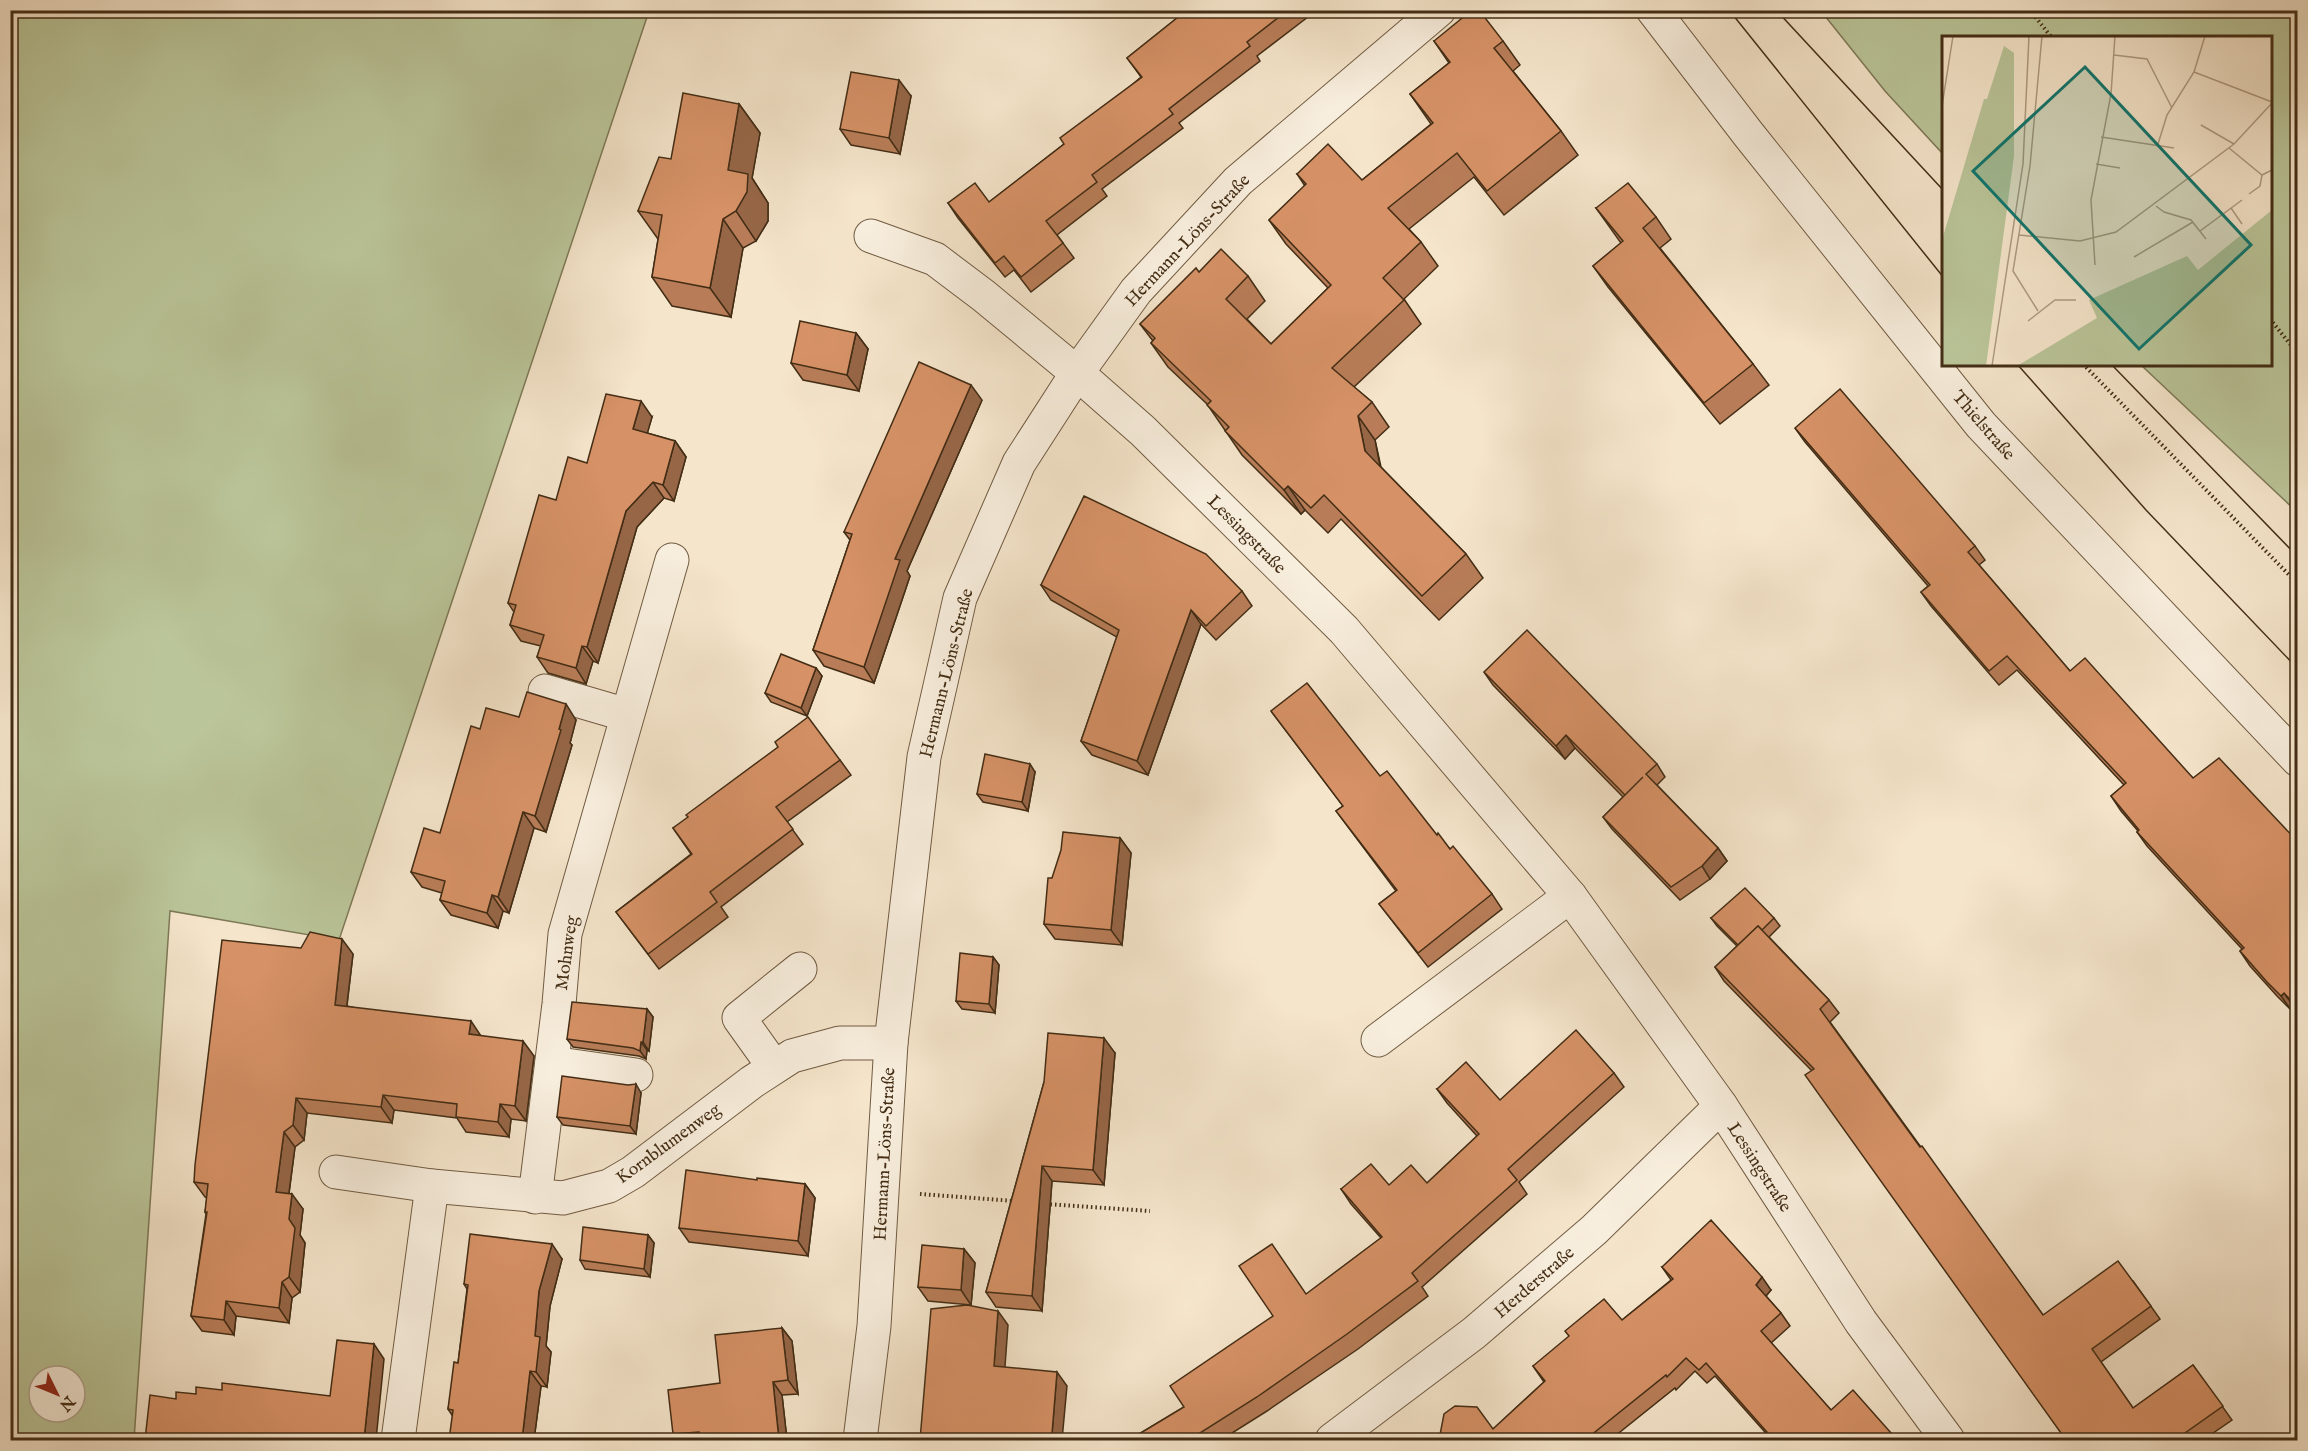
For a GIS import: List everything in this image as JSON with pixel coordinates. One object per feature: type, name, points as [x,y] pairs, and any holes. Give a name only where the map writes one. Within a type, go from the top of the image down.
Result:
[{"type":"street","name":"Hermann-Löns-Straße","points":[[860,1440],[874,1326],[891,1043],[924,758],[960,598],[1019,463],[1077,374],[1136,291],[1238,181],[1439,10]]},
{"type":"street","name":"Thielstraße","points":[[1653,10],[1756,144],[1981,425],[2298,760]]},
{"type":"street","name":"Lessingstraße","points":[[871,236],[935,259],[984,296],[1143,431],[1344,630],[1570,896],[1720,1106],[1861,1322],[1948,1440]]},
{"type":"street","name":"Mohnweg","points":[[535,1197],[565,934],[672,560]]},
{"type":"street","points":[[545,691],[627,715]]},
{"type":"street","points":[[1378,1040],[1570,896]]},
{"type":"street","points":[[774,1067],[739,1018],[800,969]]},
{"type":"street","name":"Kornblumenweg","points":[[336,1172],[432,1186],[563,1198],[609,1186],[633,1172],[792,1056],[840,1043],[891,1043]]},
{"type":"street","points":[[552,1063],[636,1075]]},
{"type":"street","name":"Herderstraße","points":[[1332,1440],[1474,1333],[1594,1230],[1720,1106]]},
{"type":"street","points":[[398,1440],[432,1186]]},
{"type":"path","points":[[2030,10],[2050,36]]},
{"type":"path","points":[[2272,320],[2298,354]]},
{"type":"path","points":[[2086,366],[2298,584]]},
{"type":"path","points":[[882,1192],[1022,1202]]},
{"type":"path","points":[[1045,1204],[1150,1211]]},
{"type":"green space","points":[[10,11],[649,11],[339,940],[170,911],[134,1440],[11,1440]]},
{"type":"green space","points":[[1821,11],[2297,11],[2297,512],[2142,366],[2272,366],[2272,36],[1942,36],[1942,153],[1885,91]]},
{"type":"building","points":[[1187,10],[1288,10],[1247,42],[1250,46],[1169,109],[1173,114],[1092,175],[1097,182],[1046,221],[1063,243],[1021,277],[1004,256],[995,263],[948,203],[975,183],[989,202],[1064,144],[1060,138],[1142,77],[1127,58]]},
{"type":"building","points":[[1472,10],[1479,10],[1503,41],[1494,48],[1561,131],[1487,191],[1457,153],[1388,208],[1421,242],[1383,278],[1404,300],[1332,368],[1372,402],[1358,416],[1365,451],[1466,554],[1422,596],[1324,495],[1311,508],[1288,486],[1284,490],[1225,431],[1229,427],[1207,405],[1211,401],[1151,343],[1155,338],[1140,324],[1196,268],[1199,272],[1221,249],[1248,276],[1226,299],[1271,344],[1331,285],[1269,220],[1306,184],[1297,174],[1328,144],[1362,180],[1433,123],[1410,94],[1450,62],[1434,41]]},
{"type":"building","points":[[851,72],[899,80],[889,138],[840,129]]},
{"type":"building","points":[[683,93],[739,104],[728,170],[748,174],[747,192],[736,211],[723,219],[710,288],[652,277],[662,215],[638,211],[659,157],[671,159]]},
{"type":"building","points":[[1628,183],[1656,217],[1643,228],[1753,364],[1704,403],[1593,266],[1623,241],[1596,208]]},
{"type":"building","points":[[800,321],[856,333],[847,375],[791,363]]},
{"type":"building","points":[[919,362],[971,385],[895,559],[900,560],[864,667],[813,650],[852,534],[844,532]]},
{"type":"building","points":[[1840,389],[1975,546],[1968,552],[2070,671],[2085,658],[2193,778],[2219,758],[2298,842],[2298,1005],[2296,1006],[2284,993],[2281,996],[2267,982],[2240,951],[2244,948],[2137,832],[2139,830],[2111,796],[2126,783],[2007,656],[1989,671],[1921,592],[1930,585],[1795,428]]},
{"type":"building","points":[[606,394],[641,401],[633,429],[675,441],[663,485],[653,482],[626,511],[587,647],[582,646],[576,668],[537,657],[544,635],[510,625],[516,605],[508,603],[539,495],[556,500],[568,457],[587,463]]},
{"type":"building","points":[[1084,496],[1206,554],[1242,591],[1206,626],[1191,610],[1137,761],[1081,741],[1119,630],[1041,585]]},
{"type":"building","points":[[1527,630],[1657,764],[1646,774],[1718,848],[1702,866],[1671,887],[1603,817],[1625,795],[1566,735],[1556,746],[1484,672]]},
{"type":"building","points":[[781,654],[816,668],[801,708],[765,693]]},
{"type":"building","points":[[1307,683],[1380,776],[1387,771],[1437,835],[1438,833],[1450,849],[1453,846],[1492,894],[1418,953],[1379,904],[1397,890],[1336,811],[1343,806],[1271,711]]},
{"type":"building","points":[[527,692],[566,704],[559,729],[561,730],[535,816],[523,812],[498,897],[492,895],[487,913],[440,900],[445,881],[411,872],[424,828],[440,833],[471,726],[480,729],[486,708],[519,717]]},
{"type":"building","points":[[808,717],[840,760],[776,807],[793,829],[710,892],[717,902],[648,954],[616,912],[692,854],[673,828],[688,817],[686,815],[778,747],[775,742]]},
{"type":"building","points":[[985,754],[1030,764],[1022,802],[977,794]]},
{"type":"building","points":[[1063,832],[1120,838],[1111,930],[1044,924],[1048,878],[1052,878],[1061,850]]},
{"type":"building","points":[[1745,888],[1774,918],[1762,930],[1758,926],[1738,945],[1711,918]]},
{"type":"building","points":[[1758,926],[1829,1000],[1820,1009],[2043,1315],[2118,1261],[2151,1306],[2092,1349],[2133,1408],[2193,1365],[2223,1406],[2175,1440],[2066,1440],[1805,1075],[1814,1069],[1715,967]]},
{"type":"building","points":[[310,932],[342,939],[335,1005],[471,1021],[469,1034],[523,1041],[515,1106],[500,1104],[498,1122],[456,1117],[457,1104],[383,1095],[381,1107],[296,1098],[293,1125],[284,1132],[276,1192],[292,1194],[289,1219],[295,1228],[289,1277],[282,1282],[279,1308],[226,1301],[224,1320],[191,1316],[207,1212],[205,1212],[208,1184],[194,1182],[195,1165],[222,940],[301,948]]},
{"type":"building","points":[[960,953],[993,957],[989,1004],[956,1001]]},
{"type":"building","points":[[572,1002],[647,1009],[640,1051],[633,1048],[567,1039]]},
{"type":"building","points":[[1576,1030],[1614,1073],[1508,1169],[1517,1180],[1412,1273],[1418,1281],[1257,1397],[1189,1440],[1129,1440],[1184,1407],[1170,1386],[1273,1316],[1239,1266],[1272,1244],[1306,1294],[1382,1237],[1341,1189],[1371,1164],[1389,1185],[1411,1165],[1427,1183],[1479,1134],[1437,1089],[1466,1062],[1500,1100]]},
{"type":"building","points":[[1048,1033],[1104,1038],[1093,1170],[1042,1166],[1032,1296],[986,1292],[1044,1082]]},
{"type":"building","points":[[562,1076],[628,1085],[636,1084],[630,1126],[557,1117]]},
{"type":"building","points":[[686,1170],[805,1184],[798,1241],[679,1228]]},
{"type":"building","points":[[1711,1220],[1762,1277],[1756,1285],[1781,1313],[1761,1331],[1831,1410],[1853,1390],[1891,1433],[1883,1440],[1774,1440],[1706,1363],[1699,1370],[1686,1358],[1667,1377],[1666,1375],[1585,1440],[1439,1440],[1444,1414],[1455,1406],[1477,1407],[1493,1429],[1545,1381],[1533,1366],[1569,1336],[1565,1331],[1604,1299],[1622,1320],[1673,1279],[1662,1267]]},
{"type":"building","points":[[583,1227],[648,1235],[644,1269],[580,1260]]},
{"type":"building","points":[[470,1234],[552,1244],[539,1291],[535,1336],[540,1337],[536,1372],[530,1371],[522,1440],[449,1440],[453,1410],[448,1409],[454,1362],[458,1363],[468,1285],[464,1284]]},
{"type":"building","points":[[922,1245],[964,1249],[961,1290],[918,1287]]},
{"type":"building","points":[[967,1305],[998,1311],[994,1366],[1057,1372],[1052,1434],[1119,1440],[920,1440],[931,1309]]},
{"type":"building","points":[[782,1328],[788,1380],[773,1382],[779,1440],[700,1440],[699,1432],[673,1434],[668,1390],[720,1383],[715,1335]]},
{"type":"building","points":[[337,1340],[374,1344],[364,1440],[145,1440],[150,1395],[176,1399],[176,1392],[196,1394],[196,1387],[222,1390],[222,1383],[330,1396]]},
{"type":"tram line","points":[[1729,10],[1942,276]]},
{"type":"tram line","points":[[1776,10],[1942,189]]},
{"type":"tram line","points":[[2019,366],[2146,510],[2298,669]]},
{"type":"tram line","points":[[2113,366],[2298,557]]}]
